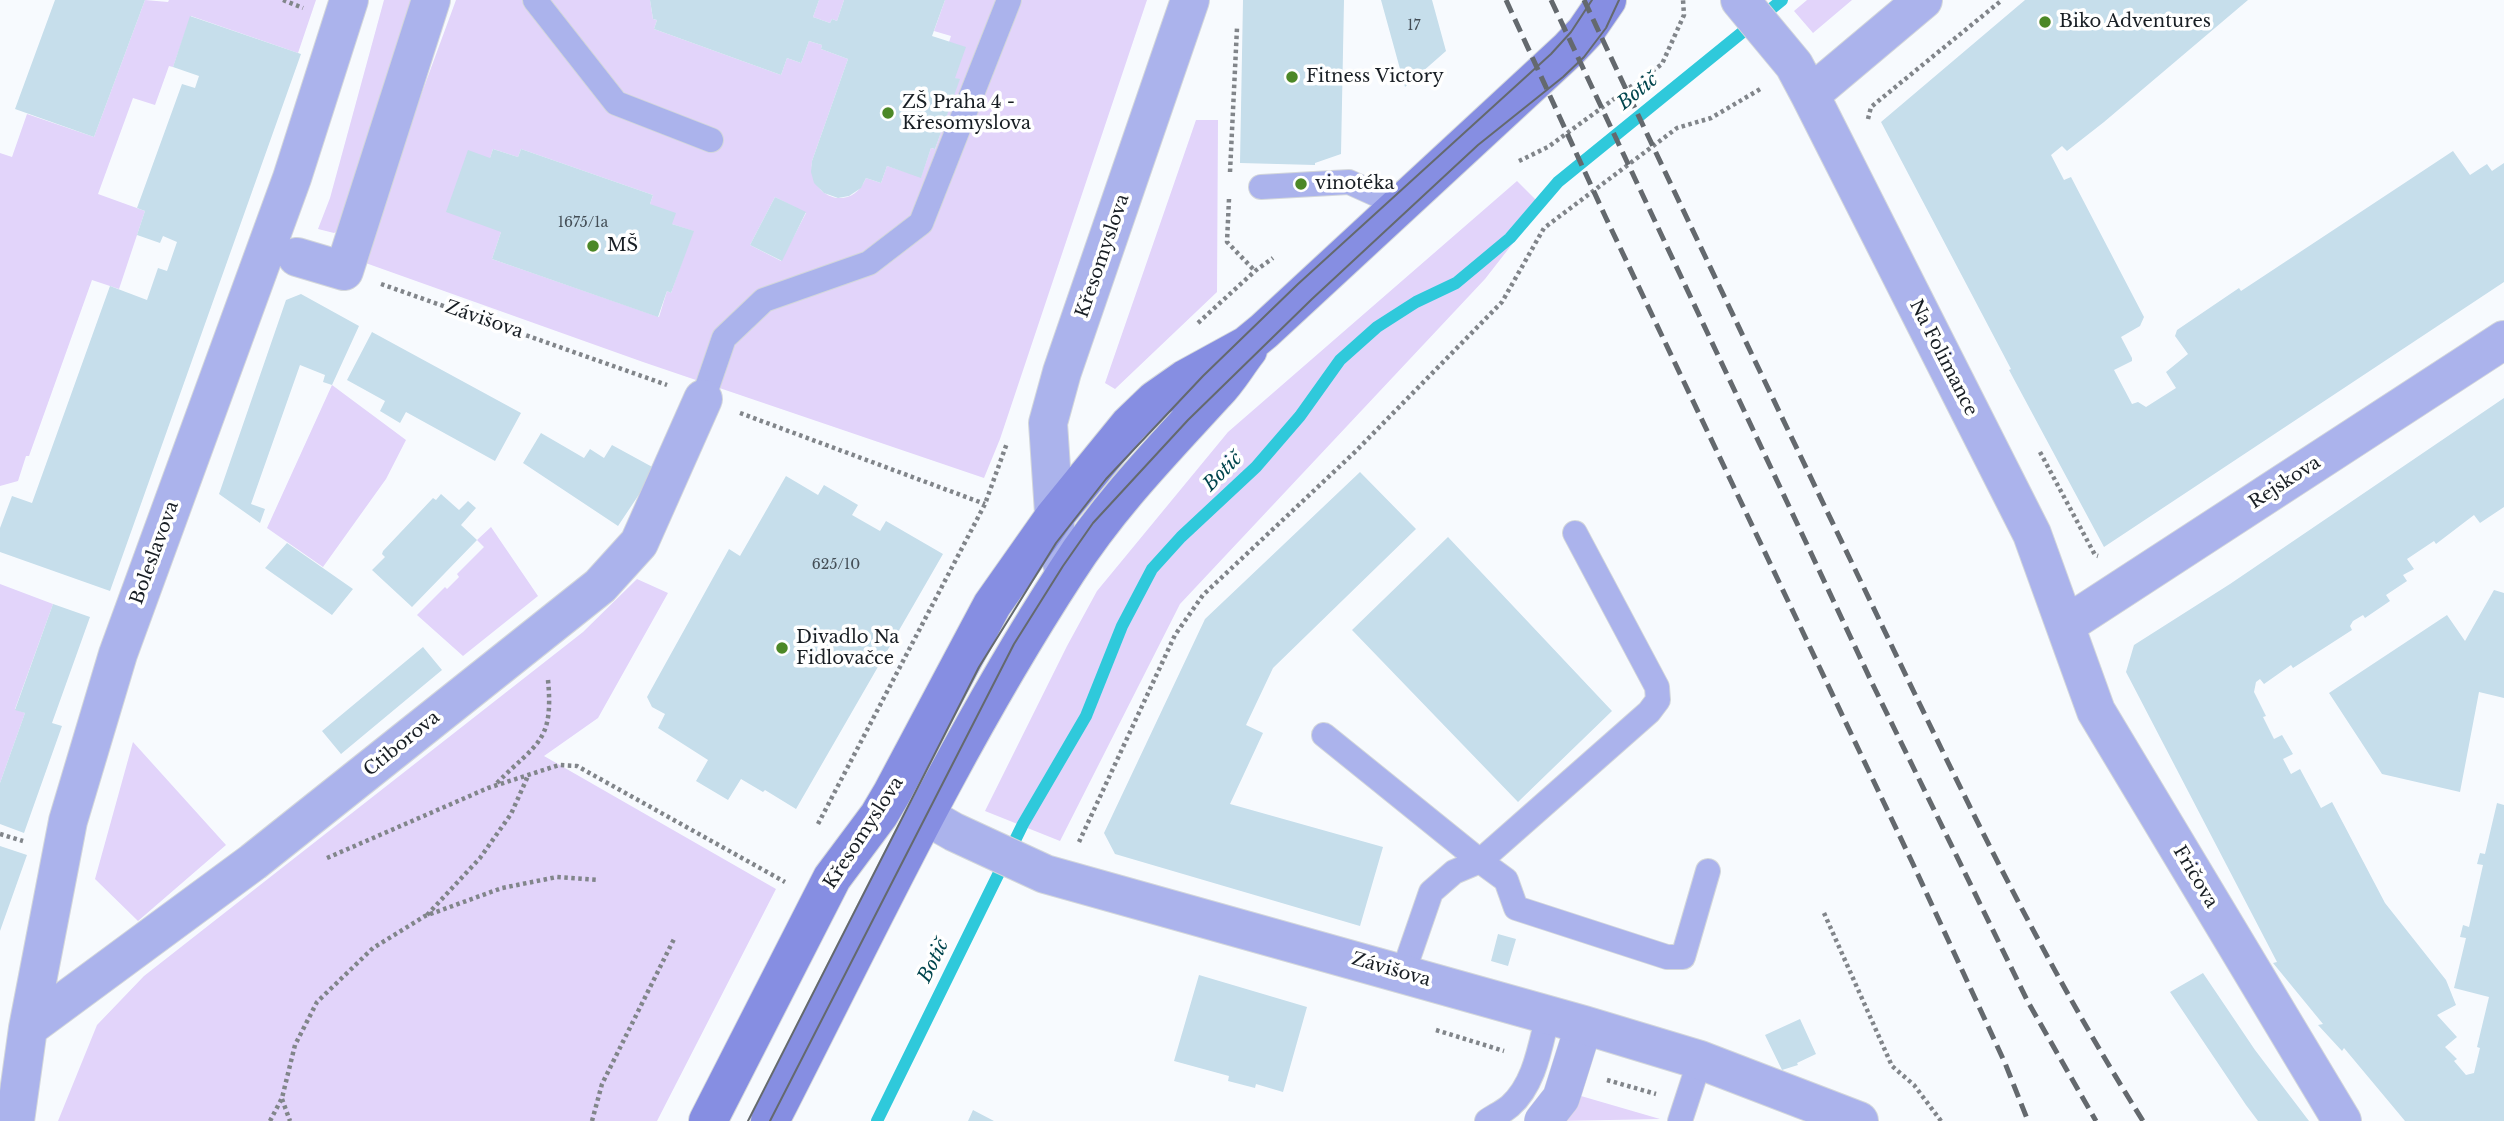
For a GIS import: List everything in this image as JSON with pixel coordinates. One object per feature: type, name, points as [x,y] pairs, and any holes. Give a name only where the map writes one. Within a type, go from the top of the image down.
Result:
[{"type":"main road","name":"Křesomyslova","points":[[708,1121],[832,878],[879,815],[992,605],[1054,517],[1129,425],[1155,400],[1185,379],[1247,345],[1264,331],[1568,50],[1585,32],[1607,0]]},
{"type":"main road","name":"Křesomyslova","points":[[770,1121],[926,816],[1019,646],[1065,573],[1125,492],[1218,390],[1264,331]]},
{"type":"street","name":"Boleslavova","points":[[15,1121],[28,1028],[68,821],[118,654],[292,178],[349,0]]},
{"type":"street","points":[[296,257],[344,271],[431,0]]},
{"type":"street","name":"Křesomyslova","points":[[1065,573],[1056,543],[1048,423],[1062,372],[1190,0]]},
{"type":"street","name":"Na Folimance","points":[[1740,0],[1802,80],[2032,534],[2066,625]]},
{"type":"street","points":[[1802,80],[1923,0]]},
{"type":"street","name":"Rejskova","points":[[2066,625],[2504,340]]},
{"type":"street","name":"Ctiborova","points":[[28,1028],[253,862],[600,586],[639,543],[701,398]]},
{"type":"street","name":"Fričova","points":[[2066,625],[2096,711],[2342,1121]]},
{"type":"street","name":"Závišova","points":[[926,816],[1053,877],[1403,973],[1700,1060],[1859,1121]]},
{"type":"street","points":[[1544,1121],[1561,1098],[1584,1025]]},
{"type":"lane","points":[[535,0],[616,103],[710,140]]},
{"type":"lane","points":[[701,398],[724,338],[764,300],[869,263],[921,223],[1009,0]]},
{"type":"lane","points":[[1261,187],[1349,182],[1400,205]]},
{"type":"lane","points":[[1403,973],[1431,892],[1454,872],[1480,861],[1649,712],[1658,700],[1657,687],[1575,533]]},
{"type":"lane","points":[[1324,735],[1506,880],[1516,908],[1667,957],[1684,957],[1708,871]]},
{"type":"lane","points":[[1486,1121],[1509,1107],[1524,1091],[1531,1076],[1548,1015]]},
{"type":"lane","points":[[1680,1121],[1700,1060]]},
{"type":"path","points":[[1519,160],[1548,147],[1662,64],[1684,15],[1684,0]]},
{"type":"path","points":[[1866,126],[1871,107],[2002,0]]},
{"type":"path","points":[[1230,175],[1237,28]]},
{"type":"path","points":[[1053,877],[1175,635],[1203,596],[1356,451],[1502,302],[1544,228],[1677,128],[1711,118],[1749,97],[1802,80]]},
{"type":"path","points":[[1230,188],[1227,242],[1255,271],[1273,258]]},
{"type":"path","name":"Závišova","points":[[344,271],[701,398],[985,504]]},
{"type":"path","points":[[812,834],[985,504],[1010,436]]},
{"type":"path","points":[[2036,445],[2095,555],[2105,558]]},
{"type":"path","points":[[494,786],[538,744],[550,718],[548,682],[540,634]]},
{"type":"path","points":[[323,860],[494,786],[559,765],[577,766],[787,883],[781,895]]},
{"type":"path","points":[[425,916],[480,858],[511,814],[529,775]]},
{"type":"path","points":[[0,834],[34,844]]},
{"type":"path","points":[[270,1121],[282,1098],[295,1045],[317,1002],[373,948],[425,916],[502,888],[557,877],[599,880]]},
{"type":"path","points":[[1824,912],[1892,1066],[1914,1085],[1941,1121]]},
{"type":"path","points":[[592,1121],[603,1084],[674,939]]},
{"type":"path","points":[[282,1098],[290,1121]]},
{"type":"shaded area","points":[[145,0],[316,0],[298,53],[191,16],[173,67],[169,66],[155,105],[133,98],[98,194],[145,211],[119,289],[92,280],[18,481],[0,486],[0,153],[12,157],[27,114],[94,137]]},
{"type":"shaded area","points":[[384,0],[419,0],[344,228],[334,233],[318,229],[330,198]]},
{"type":"shaded area","points":[[456,0],[650,0],[653,19],[657,20],[654,29],[781,75],[787,58],[801,63],[809,41],[822,45],[821,49],[848,59],[812,161],[813,174],[817,185],[824,192],[832,197],[842,198],[859,189],[866,178],[881,183],[887,166],[921,177],[931,148],[935,149],[959,80],[955,78],[949,42],[951,36],[934,31],[945,0],[1147,0],[1000,439],[984,478],[643,362],[360,261]],"holes":[[[493,149],[518,157],[521,149],[653,195],[650,204],[672,224],[693,231],[671,293],[667,291],[659,317],[492,259],[501,232],[490,158]],[[775,197],[806,213],[781,261],[750,245]]]},
{"type":"shaded area","points":[[819,0],[844,0],[837,21],[832,19],[830,23],[813,17]]},
{"type":"shaded area","points":[[1807,0],[1852,0],[1813,33],[1794,11]]},
{"type":"shaded area","points":[[1196,120],[1218,120],[1217,292],[1115,389],[1105,383]]},
{"type":"shaded area","points":[[1517,181],[1542,206],[1485,279],[1180,604],[1060,841],[985,811],[1097,591],[1228,432]]},
{"type":"shaded area","points":[[332,385],[406,440],[386,479],[323,567],[267,528]]},
{"type":"shaded area","points":[[491,527],[538,596],[463,656],[417,615],[459,577],[457,574],[484,547],[477,540]]},
{"type":"shaded area","points":[[637,579],[668,593],[598,718],[544,756],[776,889],[657,1121],[58,1121],[97,1025],[144,976],[583,632]]},
{"type":"shaded area","points":[[0,584],[53,604],[15,709],[25,713],[0,783]]},
{"type":"shaded area","points":[[133,742],[226,845],[138,921],[95,879]]},
{"type":"shaded area","points":[[1581,1096],[1660,1119],[1559,1121]]},
{"type":"building","points":[[55,0],[145,0],[94,137],[15,109]]},
{"type":"building","name":"ZŠ Praha 4 - Křesomyslova","points":[[650,0],[819,0],[813,17],[830,23],[832,19],[837,21],[844,0],[945,0],[932,36],[966,47],[955,78],[960,79],[935,149],[931,148],[921,178],[887,166],[881,183],[866,178],[861,188],[849,196],[838,198],[824,193],[814,183],[812,161],[848,59],[821,49],[822,45],[809,41],[801,63],[787,58],[781,75],[654,29],[657,20],[653,19]]},
{"type":"building","name":"Fitness Victory","points":[[1243,0],[1344,0],[1341,154],[1315,165],[1240,163]]},
{"type":"building","name":"Fitness Victory","points":[[1381,0],[1432,0],[1446,51],[1405,87]]},
{"type":"building","points":[[2025,0],[2248,0],[2104,122],[2067,151],[2062,146],[2051,155],[2064,180],[2071,177],[2144,317],[2140,326],[2121,337],[2132,361],[2114,370],[2132,404],[2138,402],[2146,407],[2176,388],[2166,372],[2188,354],[2175,336],[2177,330],[2239,288],[2241,291],[2453,151],[2470,175],[2487,164],[2492,171],[2504,163],[2504,282],[2104,547],[1881,122]]},
{"type":"building","points":[[190,16],[301,54],[110,591],[0,552],[0,528],[12,496],[32,503],[110,286],[147,300],[158,268],[167,271],[177,242],[163,236],[160,243],[137,235],[145,211],[137,208],[182,84],[195,88],[199,76],[173,67]]},
{"type":"building","name":"MŠ","points":[[493,149],[518,157],[521,149],[653,195],[650,204],[676,213],[672,224],[694,231],[671,293],[667,291],[658,317],[492,259],[501,232],[446,212],[468,150],[490,158]]},
{"type":"building","points":[[775,197],[806,212],[782,261],[750,245]]},
{"type":"building","points":[[301,294],[359,326],[332,385],[323,382],[325,375],[300,365],[251,504],[265,509],[260,523],[219,494],[286,300]]},
{"type":"building","points":[[372,332],[521,413],[495,461],[406,412],[400,423],[380,411],[385,401],[347,380]]},
{"type":"building","points":[[2504,398],[2504,507],[2480,523],[2474,515],[2436,544],[2434,541],[2407,559],[2414,569],[2403,575],[2407,581],[2386,595],[2390,601],[2365,618],[2363,615],[2353,621],[2350,626],[2352,630],[2293,668],[2291,665],[2264,684],[2260,679],[2256,682],[2254,692],[2274,739],[2282,735],[2293,754],[2283,759],[2291,774],[2300,769],[2321,808],[2332,802],[2385,903],[2446,980],[2456,1005],[2437,1015],[2457,1037],[2445,1047],[2457,1059],[2454,1061],[2466,1075],[2474,1073],[2489,997],[2454,988],[2466,938],[2460,937],[2463,925],[2469,927],[2483,865],[2477,864],[2480,853],[2485,854],[2497,803],[2504,805],[2504,1121],[2405,1121],[2344,1048],[2342,1051],[2318,1025],[2323,1024],[2273,963],[2277,962],[2126,672],[2134,645],[2230,584]]},
{"type":"building","points":[[541,433],[584,458],[590,449],[604,458],[612,445],[656,469],[618,526],[523,463]]},
{"type":"building","points":[[1360,472],[1416,529],[1273,668],[1246,725],[1263,733],[1230,804],[1383,847],[1360,926],[1115,854],[1104,833],[1205,619]]},
{"type":"building","name":"Divadlo Na Fidlovačce","points":[[786,476],[818,495],[824,485],[858,505],[852,515],[880,531],[886,521],[943,554],[796,809],[741,779],[728,800],[696,781],[708,760],[658,728],[665,714],[652,707],[647,697],[729,549],[740,556]]},
{"type":"building","points":[[441,494],[459,510],[468,501],[476,508],[461,525],[477,540],[412,607],[372,570],[385,557],[383,551],[433,498],[436,500]]},
{"type":"building","points":[[1448,537],[1612,711],[1518,802],[1352,630]]},
{"type":"building","points":[[287,543],[353,589],[332,615],[265,568]]},
{"type":"building","points":[[2494,590],[2504,593],[2504,698],[2479,692],[2460,792],[2382,774],[2329,693],[2447,615],[2465,641]]},
{"type":"building","points":[[53,604],[90,617],[52,723],[62,726],[24,833],[0,824],[0,783],[25,713],[15,710]]},
{"type":"building","points":[[423,647],[442,670],[341,754],[322,731]]},
{"type":"building","points":[[0,846],[27,855],[0,931]]},
{"type":"building","points":[[1498,934],[1516,939],[1508,966],[1491,961]]},
{"type":"building","points":[[2203,973],[2255,1050],[2309,1121],[2258,1121],[2246,1105],[2170,992]]},
{"type":"building","points":[[1199,975],[1307,1007],[1283,1092],[1256,1084],[1255,1088],[1228,1081],[1229,1076],[1174,1061]]},
{"type":"building","points":[[1800,1019],[1816,1054],[1797,1063],[1798,1065],[1782,1070],[1765,1035]]},
{"type":"building","points":[[973,1110],[994,1121],[968,1121]]},
{"type":"waterway","name":"Botič","points":[[877,1121],[1023,824],[1086,716],[1122,626],[1152,569],[1181,537],[1256,467],[1300,416],[1340,360],[1377,327],[1416,302],[1456,283],[1510,238],[1558,182],[1782,0]]},
{"type":"tram line","points":[[748,1121],[979,667],[1056,543],[1106,479],[1203,376],[1298,284],[1551,54],[1571,32],[1592,0]]},
{"type":"tram line","points":[[770,1121],[1014,644],[1093,523],[1188,420],[1312,299],[1478,145],[1584,57],[1606,28],[1619,0]]},
{"type":"railway","points":[[1506,0],[1606,218],[1913,864],[2005,1063],[2028,1121]]},
{"type":"railway","points":[[1551,0],[1873,685],[2028,1002],[2096,1121]]},
{"type":"railway","points":[[1584,0],[1962,790],[2066,991],[2143,1121]]},
{"type":"place","name":"Biko Adventures","points":[[2045,22]]},
{"type":"place","name":"Fitness Victory","points":[[1292,77]]},
{"type":"place","name":"ZŠ Praha 4 - Křesomyslova","points":[[888,113]]},
{"type":"place","name":"vinotéka","points":[[1301,184]]},
{"type":"place","name":"MŠ","points":[[593,246]]},
{"type":"place","name":"Divadlo Na Fidlovačce","points":[[782,648]]}]
